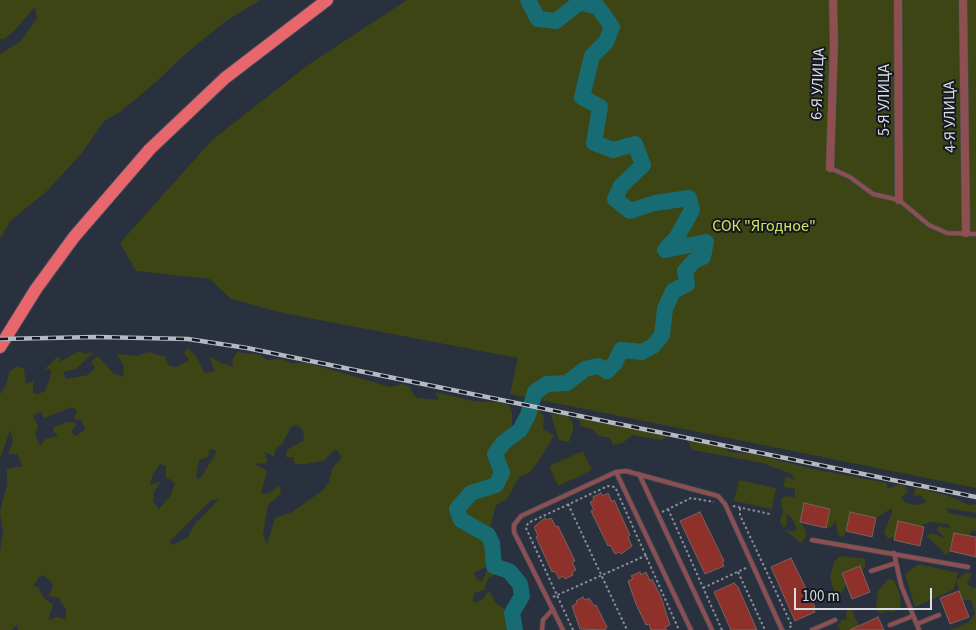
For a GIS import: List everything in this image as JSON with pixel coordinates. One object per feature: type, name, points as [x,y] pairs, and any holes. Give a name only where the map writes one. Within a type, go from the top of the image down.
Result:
[{"type":"main road","points":[[0,346],[36,289],[74,237],[150,149],[225,78],[327,0]]},
{"type":"street","name":"6-Я УЛИЦА","points":[[830,168],[833,0]]},
{"type":"street","name":"5-Я УЛИЦА","points":[[898,0],[900,200]]},
{"type":"street","name":"4-Я УЛИЦА","points":[[963,0],[966,233]]},
{"type":"lane","points":[[830,168],[850,177],[873,194],[900,200],[929,225],[947,233],[976,234]]},
{"type":"lane","points":[[616,472],[691,630]]},
{"type":"lane","points":[[563,630],[514,532],[514,525],[521,516],[616,472],[639,474],[718,496],[725,504],[783,630]]},
{"type":"lane","points":[[639,474],[710,629]]},
{"type":"lane","points":[[812,540],[968,566]]},
{"type":"lane","points":[[894,553],[901,585],[919,630]]},
{"type":"lane","points":[[871,571],[896,563]]},
{"type":"lane","points":[[542,630],[543,620],[553,608]]},
{"type":"lane","points":[[917,624],[939,615]]},
{"type":"lane","points":[[890,625],[913,616]]},
{"type":"lane","points":[[812,630],[835,620]]},
{"type":"path","points":[[573,630],[526,528],[528,523],[608,486],[614,487],[680,629]]},
{"type":"path","points":[[565,496],[627,630]]},
{"type":"path","points":[[740,508],[740,515],[792,626],[783,630]]},
{"type":"path","points":[[668,509],[722,630]]},
{"type":"path","points":[[548,599],[654,552]]},
{"type":"path","points":[[703,588],[753,565]]},
{"type":"path","points":[[738,572],[765,630]]},
{"type":"green space","points":[[0,0],[260,0],[226,21],[184,55],[156,82],[120,112],[104,121],[82,153],[46,192],[10,221],[0,239],[0,54],[21,41],[37,18],[35,7],[14,31],[4,39],[0,39]]},
{"type":"green space","name":"СОК \"Ягодное\"","points":[[407,0],[976,0],[976,488],[510,394],[518,358],[283,313],[231,299],[210,279],[136,271],[120,243],[212,140],[308,65]]},
{"type":"green space","points":[[187,348],[196,356],[204,373],[215,371],[209,356],[233,367],[232,360],[237,352],[260,355],[267,360],[282,359],[291,363],[308,363],[390,387],[402,384],[409,386],[416,398],[439,400],[435,392],[473,401],[499,402],[509,405],[512,412],[512,425],[506,434],[497,438],[496,446],[504,448],[514,445],[519,436],[517,422],[530,419],[523,412],[529,407],[539,410],[544,417],[543,429],[554,435],[529,473],[520,476],[507,499],[496,505],[487,539],[486,567],[474,573],[477,580],[482,581],[487,571],[501,571],[488,579],[484,590],[474,593],[473,603],[482,600],[489,591],[495,602],[508,612],[509,624],[515,630],[18,630],[17,625],[11,630],[0,630],[0,551],[3,532],[0,512],[7,484],[7,469],[23,466],[17,454],[8,454],[13,441],[10,430],[0,459],[0,394],[6,386],[9,372],[17,366],[24,369],[26,384],[33,381],[33,393],[38,394],[45,391],[50,378],[51,369],[45,369],[57,357],[61,358],[58,363],[79,351],[85,354],[94,352],[76,369],[63,372],[66,379],[88,375],[95,368],[91,362],[98,356],[113,373],[123,377],[124,367],[117,354],[137,356],[149,352],[165,357],[169,366],[177,367],[189,360],[184,353]],"holes":[[[72,407],[77,411],[74,419],[81,420],[85,429],[76,436],[71,433],[77,423],[67,422],[54,427],[53,431],[58,436],[45,439],[40,446],[35,435],[38,426],[33,415],[41,412],[44,418]],[[298,425],[303,431],[304,440],[287,450],[286,457],[293,457],[295,464],[323,461],[336,449],[342,457],[332,469],[329,482],[323,490],[292,512],[275,518],[267,544],[263,536],[268,505],[281,494],[279,485],[270,493],[261,494],[267,471],[255,464],[267,463],[265,452],[274,457],[276,448],[282,444],[291,427]],[[210,449],[217,451],[200,479],[196,477],[199,460],[208,457]],[[160,464],[166,466],[166,477],[175,483],[171,495],[159,509],[153,501],[154,492],[161,481],[150,485],[153,474]],[[219,499],[194,525],[188,537],[173,545],[169,542],[210,501]],[[41,575],[46,577],[53,585],[49,596],[59,598],[66,610],[66,620],[57,617],[48,620],[53,605],[43,597],[39,588],[33,586]]]},
{"type":"green space","points":[[560,413],[568,416],[573,423],[569,442],[559,440],[551,415]]},
{"type":"green space","points":[[578,418],[668,436],[662,440],[632,435],[623,443],[613,445],[610,438],[599,436],[592,429],[581,426]]},
{"type":"green space","points":[[687,440],[722,446],[729,452],[753,454],[813,469],[887,483],[887,489],[897,485],[905,485],[908,492],[901,497],[906,503],[917,505],[927,502],[920,495],[914,496],[915,487],[949,496],[969,505],[976,504],[976,513],[946,508],[949,513],[976,518],[976,531],[973,530],[968,536],[954,533],[950,551],[945,555],[926,536],[931,533],[945,538],[937,530],[938,526],[951,529],[948,524],[931,522],[920,526],[898,521],[895,536],[888,539],[884,532],[892,513],[892,508],[876,518],[850,512],[844,537],[838,535],[836,520],[831,527],[826,528],[830,509],[804,504],[800,522],[805,529],[806,536],[801,543],[785,530],[794,532],[797,529],[792,518],[786,514],[787,523],[784,528],[780,522],[783,512],[781,500],[784,496],[795,497],[795,489],[784,487],[785,476],[795,480],[792,474],[762,463],[693,450]]},
{"type":"green space","points":[[583,451],[592,470],[558,486],[549,466]]},
{"type":"green space","points":[[739,480],[776,488],[772,509],[734,501]]},
{"type":"green space","points":[[840,556],[865,559],[865,567],[862,571],[860,566],[842,573],[846,585],[841,593],[835,594],[830,578],[834,562]]},
{"type":"green space","points":[[919,564],[958,573],[953,590],[915,607],[905,574]]},
{"type":"green space","points":[[965,573],[972,573],[967,584],[974,589],[976,587],[976,630],[950,630],[969,622],[975,613],[971,600],[962,600],[956,581]]},
{"type":"green space","points":[[888,579],[894,580],[900,594],[901,607],[893,612],[886,611],[881,614],[876,609],[878,591]]},
{"type":"green space","points":[[852,606],[854,617],[863,630],[841,630],[837,626],[842,620],[847,620],[846,612]]},
{"type":"building","points":[[601,493],[603,496],[608,493],[612,502],[614,500],[630,535],[628,537],[632,546],[621,554],[619,552],[615,554],[610,545],[608,546],[591,511],[594,510],[590,502],[594,500],[593,497]]},
{"type":"building","points":[[804,503],[830,509],[826,528],[800,522]]},
{"type":"building","points":[[700,512],[724,561],[722,562],[724,566],[705,574],[680,521]]},
{"type":"building","points":[[850,512],[876,518],[872,537],[846,531]]},
{"type":"building","points":[[545,518],[547,520],[551,518],[556,527],[558,526],[575,561],[572,562],[576,570],[572,572],[573,575],[565,579],[563,576],[559,579],[555,571],[552,572],[536,537],[538,536],[534,527]]},
{"type":"building","points":[[898,521],[924,527],[920,546],[894,540]]},
{"type":"building","points":[[954,533],[976,537],[976,557],[950,551]]},
{"type":"building","points":[[791,558],[815,607],[813,608],[815,612],[795,621],[771,567]]},
{"type":"building","points":[[860,566],[870,592],[852,599],[842,573]]},
{"type":"building","points":[[640,572],[641,575],[646,572],[650,581],[652,579],[661,597],[670,625],[665,627],[667,630],[651,630],[649,624],[646,625],[636,604],[628,581],[633,579],[631,576]]},
{"type":"building","points":[[734,583],[738,587],[757,630],[731,630],[714,592]]},
{"type":"building","points":[[959,591],[969,617],[950,624],[940,598]]},
{"type":"building","points":[[583,597],[585,600],[589,598],[594,606],[596,605],[607,627],[605,630],[580,629],[572,606]]},
{"type":"building","points":[[878,617],[884,630],[850,630]]},
{"type":"waterway","points":[[515,630],[512,613],[522,596],[520,584],[509,571],[494,566],[492,543],[488,535],[461,520],[457,509],[471,493],[496,485],[502,473],[495,454],[503,443],[520,430],[528,415],[535,392],[547,384],[567,383],[585,369],[598,366],[607,371],[615,363],[621,350],[642,352],[653,346],[662,335],[665,309],[673,291],[687,284],[685,271],[694,261],[703,257],[706,242],[665,250],[677,237],[692,210],[689,198],[655,203],[630,211],[615,199],[621,186],[643,165],[635,144],[613,150],[594,143],[600,107],[582,97],[592,56],[606,42],[612,27],[598,7],[580,2],[556,21],[538,19],[528,0]]},
{"type":"railway","points":[[0,339],[96,337],[188,339],[247,348],[976,497]]}]
